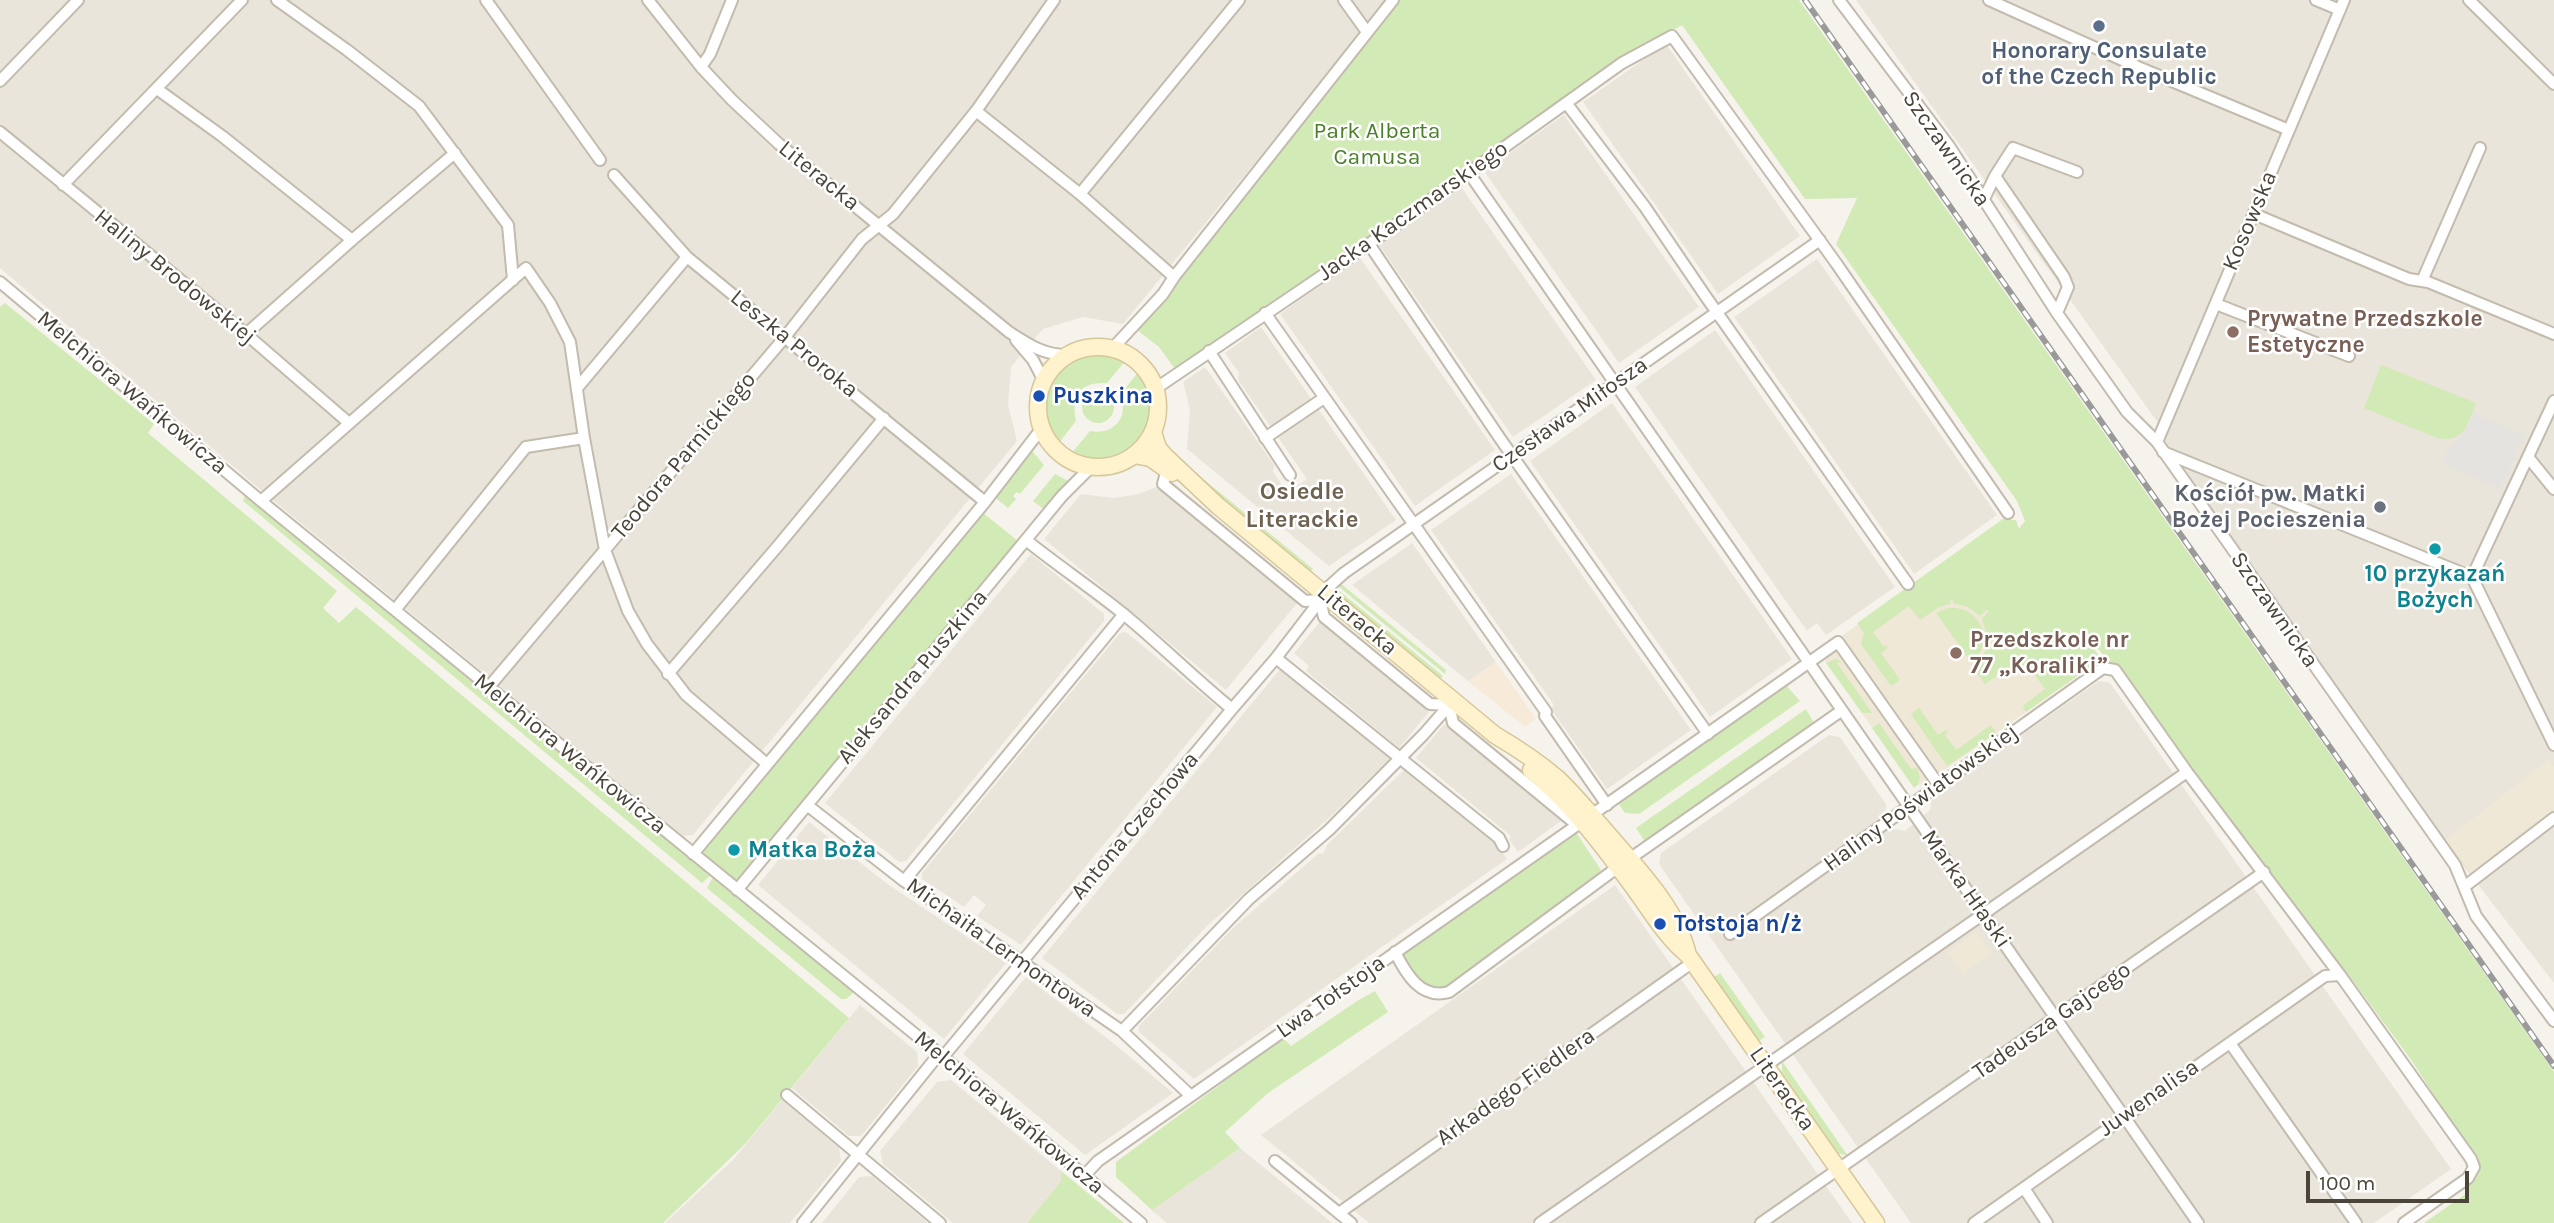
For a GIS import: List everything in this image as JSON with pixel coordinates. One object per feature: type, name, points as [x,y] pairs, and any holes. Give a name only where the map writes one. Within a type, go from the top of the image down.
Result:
[{"type":"street","points":[[0,81],[78,0]]},
{"type":"street","points":[[63,185],[242,0]]},
{"type":"street","points":[[277,0],[419,106],[508,225],[513,280]]},
{"type":"street","points":[[486,0],[600,160]]},
{"type":"street","name":"Literacka","points":[[648,0],[701,67],[779,144],[1009,332],[1040,351],[1068,355]]},
{"type":"street","points":[[701,67],[710,54],[732,0]]},
{"type":"street","points":[[1080,194],[1240,0]]},
{"type":"street","points":[[1344,0],[1367,32]]},
{"type":"street","points":[[1112,349],[1163,294],[1174,276],[1393,0]]},
{"type":"street","name":"Szczawnicka","points":[[1839,0],[1949,146],[2057,313],[2127,412],[2159,447],[2455,865],[2476,916],[2554,1021]]},
{"type":"street","points":[[1989,0],[2138,67],[2289,130]]},
{"type":"street","points":[[2316,0],[2342,5]]},
{"type":"street","points":[[2469,0],[2554,83]]},
{"type":"street","name":"Teodora Parnickiego","points":[[488,688],[785,337],[862,239],[893,214],[976,111],[1052,1]]},
{"type":"street","name":"Kosowska","points":[[2159,447],[2342,5]]},
{"type":"street","name":"Jacka Kaczmarskiego","points":[[1155,389],[1369,244],[1622,63],[1672,36],[1820,240]]},
{"type":"street","points":[[157,89],[222,136],[352,240]]},
{"type":"street","points":[[1567,104],[1645,206],[1908,584]]},
{"type":"street","points":[[976,111],[1080,194],[1174,276]]},
{"type":"street","name":"Haliny Brodowskiej","points":[[0,132],[246,334],[349,423]]},
{"type":"street","points":[[1983,201],[2013,148],[2077,172]]},
{"type":"street","points":[[2422,281],[2480,148]]},
{"type":"street","points":[[246,334],[455,153]]},
{"type":"street","name":"Marka Hłaski","points":[[1469,173],[1808,663],[2126,1115],[2198,1223]]},
{"type":"street","name":"Leszka Proroka","points":[[614,175],[687,257],[985,502]]},
{"type":"street","points":[[1995,176],[2064,276],[2068,287],[2057,313]]},
{"type":"street","points":[[2254,214],[2409,279],[2422,281],[2554,334]]},
{"type":"street","points":[[1820,240],[2008,513]]},
{"type":"street","name":"Czesława Miłosza","points":[[1322,596],[1339,577],[1820,240]]},
{"type":"street","points":[[1369,244],[1512,456],[1708,734]]},
{"type":"street","points":[[578,387],[687,257]]},
{"type":"street","points":[[261,501],[526,268],[550,303],[570,342],[584,438],[605,550],[628,611],[647,644],[685,695],[767,764]]},
{"type":"street","name":"Melchiora Wańkowicza","points":[[0,282],[261,501],[941,1055],[1141,1223]]},
{"type":"street","points":[[2216,304],[2350,356]]},
{"type":"street","points":[[1265,313],[1546,712],[1545,716],[1607,805]]},
{"type":"street","name":"Literacka","points":[[1009,332],[1033,360],[1044,381]]},
{"type":"street","points":[[1082,349],[1112,349],[1140,365],[1155,389],[1157,411],[1153,432],[1135,455],[1107,466],[1091,467],[1057,451],[1042,428],[1038,412],[1039,396],[1050,371],[1068,355],[1082,349]]},
{"type":"street","points":[[1209,351],[1290,475]]},
{"type":"street","points":[[1265,438],[1324,398]]},
{"type":"street","points":[[2472,577],[2554,401]]},
{"type":"street","points":[[668,674],[884,418]]},
{"type":"street","points":[[693,854],[985,502],[1042,428]]},
{"type":"street","name":"Literacka","points":[[1153,432],[1156,443],[1166,457],[1322,596],[1451,703],[1558,779],[1584,821],[1668,911],[1685,942],[1690,958],[1876,1223]]},
{"type":"street","points":[[395,610],[526,447],[584,438]]},
{"type":"street","points":[[2159,447],[2472,577],[2554,745]]},
{"type":"street","name":"Literacka","points":[[1135,455],[1150,458],[1218,506]]},
{"type":"street","points":[[2528,457],[2554,489]]},
{"type":"street","name":"Aleksandra Puszkina","points":[[737,890],[1062,496],[1091,467]]},
{"type":"street","points":[[1167,469],[1163,484],[1305,601],[1322,596]]},
{"type":"street","points":[[1026,540],[1124,614],[1177,659],[1189,674],[1232,709]]},
{"type":"street","name":"Antona Czechowa","points":[[803,1223],[1276,658],[1322,596]]},
{"type":"street","points":[[904,881],[1124,614]]},
{"type":"street","name":"Lwa Tołstoja","points":[[1083,1176],[1098,1161],[1839,642],[1938,784]]},
{"type":"street","points":[[1276,658],[1499,838],[1503,846]]},
{"type":"street","name":"Haliny Poświatowskiej","points":[[1730,934],[2104,668],[2115,670],[2187,772]]},
{"type":"street","points":[[1122,1031],[1249,899],[1329,830],[1451,703]]},
{"type":"street","points":[[1451,703],[1453,723],[1584,821]]},
{"type":"street","points":[[1395,952],[1418,986],[1433,994],[1449,992],[1624,863],[1841,710]]},
{"type":"street","points":[[1540,1223],[2187,772],[2340,975],[2471,1159],[2473,1167],[2468,1178],[2404,1223]]},
{"type":"street","name":"Michaiła Lermontowa","points":[[807,804],[904,881],[1122,1031],[1191,1096]]},
{"type":"street","points":[[2464,887],[2554,818]]},
{"type":"street","name":"Tadeusza Gajcego","points":[[1761,1223],[2264,872]]},
{"type":"street","name":"Arkadego Fiedlera","points":[[1339,1213],[1690,958]]},
{"type":"street","name":"Juwenalisa","points":[[1974,1223],[2325,976],[2340,975]]},
{"type":"street","points":[[2230,1043],[2356,1223]]},
{"type":"street","points":[[787,1095],[940,1223]]},
{"type":"street","points":[[1275,1161],[1351,1223]]},
{"type":"street","points":[[2024,1188],[2047,1223]]},
{"type":"shaded area","points":[[0,0],[1388,0],[1123,324],[1083,317],[1043,329],[1011,367],[1008,405],[1017,441],[693,835],[683,836],[274,501],[0,268]]},
{"type":"shaded area","points":[[1856,0],[2554,0],[2554,983],[2435,829],[2168,457],[2161,427]]},
{"type":"shaded area","points":[[1666,44],[1800,236],[1718,294],[1583,102]]},
{"type":"shaded area","points":[[1564,115],[1699,307],[1619,363],[1484,171]]},
{"type":"shaded area","points":[[1461,187],[1596,380],[1513,437],[1379,245]]},
{"type":"shaded area","points":[[1360,258],[1495,450],[1415,506],[1280,314]]},
{"type":"shaded area","points":[[1817,259],[1997,515],[1914,574],[1734,317]]},
{"type":"shaded area","points":[[1261,327],[1396,520],[1329,566],[1187,449],[1190,410],[1183,382],[1205,367],[1274,465],[1273,472],[1287,492],[1307,479],[1238,380],[1239,373],[1225,353]]},
{"type":"shaded area","points":[[1715,330],[1895,587],[1826,635],[1817,623],[1807,631],[1635,387]]},
{"type":"shaded area","points":[[1612,403],[1792,659],[1710,717],[1530,461]]},
{"type":"shaded area","points":[[2473,413],[2525,435],[2500,489],[2443,463],[2446,454],[2466,429]]},
{"type":"shaded area","points":[[1511,474],[1691,730],[1607,789],[1551,709],[1554,705],[1431,530]]},
{"type":"shaded area","points":[[1156,487],[1297,603],[1226,690],[1044,539],[1081,494],[1114,498],[1139,494]]},
{"type":"shaded area","name":"Przedszkole nr 77 „Koraliki”","points":[[2002,523],[2093,655],[2091,666],[1923,785],[1911,783],[1819,652]]},
{"type":"shaded area","points":[[1412,543],[1496,662],[1468,681],[1352,585]]},
{"type":"shaded area","points":[[1031,554],[1104,614],[1104,621],[906,861],[899,862],[825,803]]},
{"type":"shaded area","points":[[1320,622],[1429,712],[1399,748],[1306,671],[1309,666],[1294,653]]},
{"type":"shaded area","points":[[1126,632],[1217,707],[1021,945],[977,916],[986,905],[974,895],[964,907],[922,879],[922,873],[1120,633]]},
{"type":"shaded area","points":[[1496,662],[1536,719],[1525,727],[1468,681]]},
{"type":"shaded area","points":[[1281,668],[1390,758],[1331,816],[1206,927],[1124,1014],[1117,1014],[1042,958]]},
{"type":"shaded area","points":[[2099,681],[2110,683],[2451,1169],[2374,1223],[1911,1223],[1659,864],[1661,853],[1829,735],[1840,737],[1886,804],[1885,815],[1894,829],[1905,831],[1930,810],[1932,798]]},
{"type":"shaded area","points":[[1444,724],[1561,821],[1518,852],[1509,839],[1511,836],[1416,758]]},
{"type":"shaded area","points":[[2550,759],[2554,768],[2554,810],[2472,874],[2445,840]]},
{"type":"shaded area","points":[[1407,767],[1491,836],[1507,859],[1194,1079],[1139,1032],[1139,1026],[1233,928],[1319,853],[1323,854],[1327,845]]},
{"type":"shaded area","points":[[809,822],[886,883],[1006,963],[944,1039],[758,885]]},
{"type":"shaded area","points":[[1615,885],[1852,1223],[1369,1223],[1261,1135]]},
{"type":"shaded area","points":[[1976,932],[1991,954],[1963,973],[1948,952]]},
{"type":"shaded area","points":[[1026,977],[1112,1042],[1173,1093],[1085,1155],[963,1054]]},
{"type":"shaded area","points":[[860,1005],[917,1052],[918,1066],[861,1136],[849,1136],[792,1088]]},
{"type":"shaded area","points":[[951,1080],[1061,1171],[1061,1181],[1027,1223],[953,1223],[883,1164],[880,1151],[937,1082]]},
{"type":"shaded area","points":[[782,1100],[839,1148],[841,1161],[790,1223],[665,1223],[734,1159]]},
{"type":"shaded area","points":[[1240,1148],[1332,1223],[1167,1223],[1151,1210]]},
{"type":"shaded area","points":[[872,1176],[928,1223],[822,1223],[859,1177]]},
{"type":"green space","name":"Park Alberta Camusa","points":[[1401,0],[1799,0],[2554,1072],[2554,1223],[2424,1223],[2467,1193],[2464,1187],[2474,1178],[2476,1161],[2412,1061],[2356,985],[2144,705],[2088,636],[2087,639],[2101,659],[2098,665],[2096,663],[2026,712],[2024,705],[2045,689],[2026,663],[2001,680],[2004,676],[2000,670],[1996,673],[1998,675],[1985,684],[1973,667],[1983,656],[1988,642],[2001,645],[2003,650],[2018,639],[2015,637],[2006,643],[1999,641],[1999,636],[1997,641],[1988,639],[1982,619],[1989,611],[1986,610],[1980,616],[1968,607],[1953,603],[1951,599],[1950,604],[1939,607],[1920,620],[1909,606],[1873,632],[1884,647],[1886,645],[1888,648],[1881,653],[1900,680],[1891,686],[1861,644],[1864,633],[1857,623],[2003,519],[2016,520],[2019,529],[2025,521],[2017,501],[1836,244],[1857,198],[1805,199],[1682,25],[1598,75],[1476,159],[1477,162],[1175,369],[1159,347],[1137,330],[1156,310]]},
{"type":"green space","points":[[5,303],[154,424],[148,433],[337,591],[323,608],[339,623],[356,607],[849,1018],[746,1143],[663,1223],[0,1223],[0,307]]},
{"type":"green space","points":[[1106,353],[1126,360],[1107,383],[1090,385],[1079,392],[1075,404],[1076,421],[1058,444],[1048,428],[1044,412],[1050,382],[1073,360],[1088,354]]},
{"type":"green space","points":[[2381,365],[2476,403],[2464,431],[2454,438],[2437,438],[2364,408]]},
{"type":"green space","points":[[1139,371],[1150,390],[1153,409],[1150,426],[1141,441],[1128,452],[1111,459],[1092,460],[1071,454],[1090,431],[1106,430],[1118,423],[1123,410],[1120,395]]},
{"type":"green space","points":[[1098,391],[1110,395],[1114,407],[1110,419],[1098,423],[1086,419],[1082,407],[1086,395]]},
{"type":"green space","points":[[1032,451],[1044,465],[1020,494],[1017,492],[1013,496],[1016,499],[1008,508],[996,495]]},
{"type":"green space","points":[[1174,455],[1313,569],[1310,573],[1205,487]]},
{"type":"green space","points":[[1055,474],[1070,482],[1046,511],[1033,501]]},
{"type":"green space","points":[[245,494],[711,875],[702,883],[243,501]]},
{"type":"green space","points":[[982,512],[1018,541],[741,879],[733,880],[703,856],[704,849]]},
{"type":"green space","points":[[1340,583],[1446,670],[1445,674],[1338,586]]},
{"type":"green space","points":[[1337,589],[1443,676],[1439,680],[1339,597]]},
{"type":"green space","points":[[1947,608],[1959,608],[1968,612],[1981,626],[1983,645],[1972,663],[1936,613]]},
{"type":"green space","points":[[1836,659],[1842,662],[1837,663],[1872,713],[1862,713],[1826,663]]},
{"type":"green space","points":[[1786,685],[1800,701],[1639,814],[1625,813],[1618,803]]},
{"type":"green space","points":[[1919,708],[1938,735],[1946,730],[1948,732],[1945,735],[1956,750],[1991,725],[1996,733],[1947,766],[1911,714]]},
{"type":"green space","points":[[1806,709],[1814,723],[1645,842],[1636,828]]},
{"type":"green space","points":[[1879,723],[1911,769],[1917,768],[1920,777],[1914,788],[1872,728]]},
{"type":"green space","points":[[1575,831],[1601,870],[1592,881],[1561,905],[1443,989],[1423,984],[1402,960],[1403,953]]},
{"type":"green space","points":[[713,877],[854,992],[846,999],[841,999],[707,888]]},
{"type":"green space","points":[[1720,973],[1765,1037],[1758,1041],[1713,978]]},
{"type":"green space","points":[[1375,991],[1388,1012],[1268,1093],[1225,1132],[1240,1148],[1152,1210],[1116,1177],[1116,1162],[1283,1038],[1291,1046]]},
{"type":"green space","points":[[1782,1061],[1848,1156],[1838,1153],[1782,1072]]},
{"type":"green space","points":[[1061,1171],[1124,1223],[1027,1223],[1061,1181]]},
{"type":"railway","points":[[1805,0],[2554,1066]]},
{"type":"place","name":"Honorary Consulate of the Czech Republic","points":[[2099,26]]},
{"type":"place","name":"Prywatne Przedszkole Estetyczne","points":[[2233,332]]},
{"type":"place","name":"Puszkina","points":[[1039,396]]},
{"type":"place","name":"Kościół pw. Matki Bożej Pocieszenia","points":[[2380,507]]},
{"type":"place","name":"10 przykazań Bożych","points":[[2435,549]]},
{"type":"place","name":"Przedszkole nr 77 „Koraliki”","points":[[1956,653]]},
{"type":"place","name":"Matka Boża","points":[[734,850]]},
{"type":"place","name":"Tołstoja n/ż","points":[[1660,924]]},
{"type":"district","name":"Osiedle Literackie","points":[[1302,506]]}]
